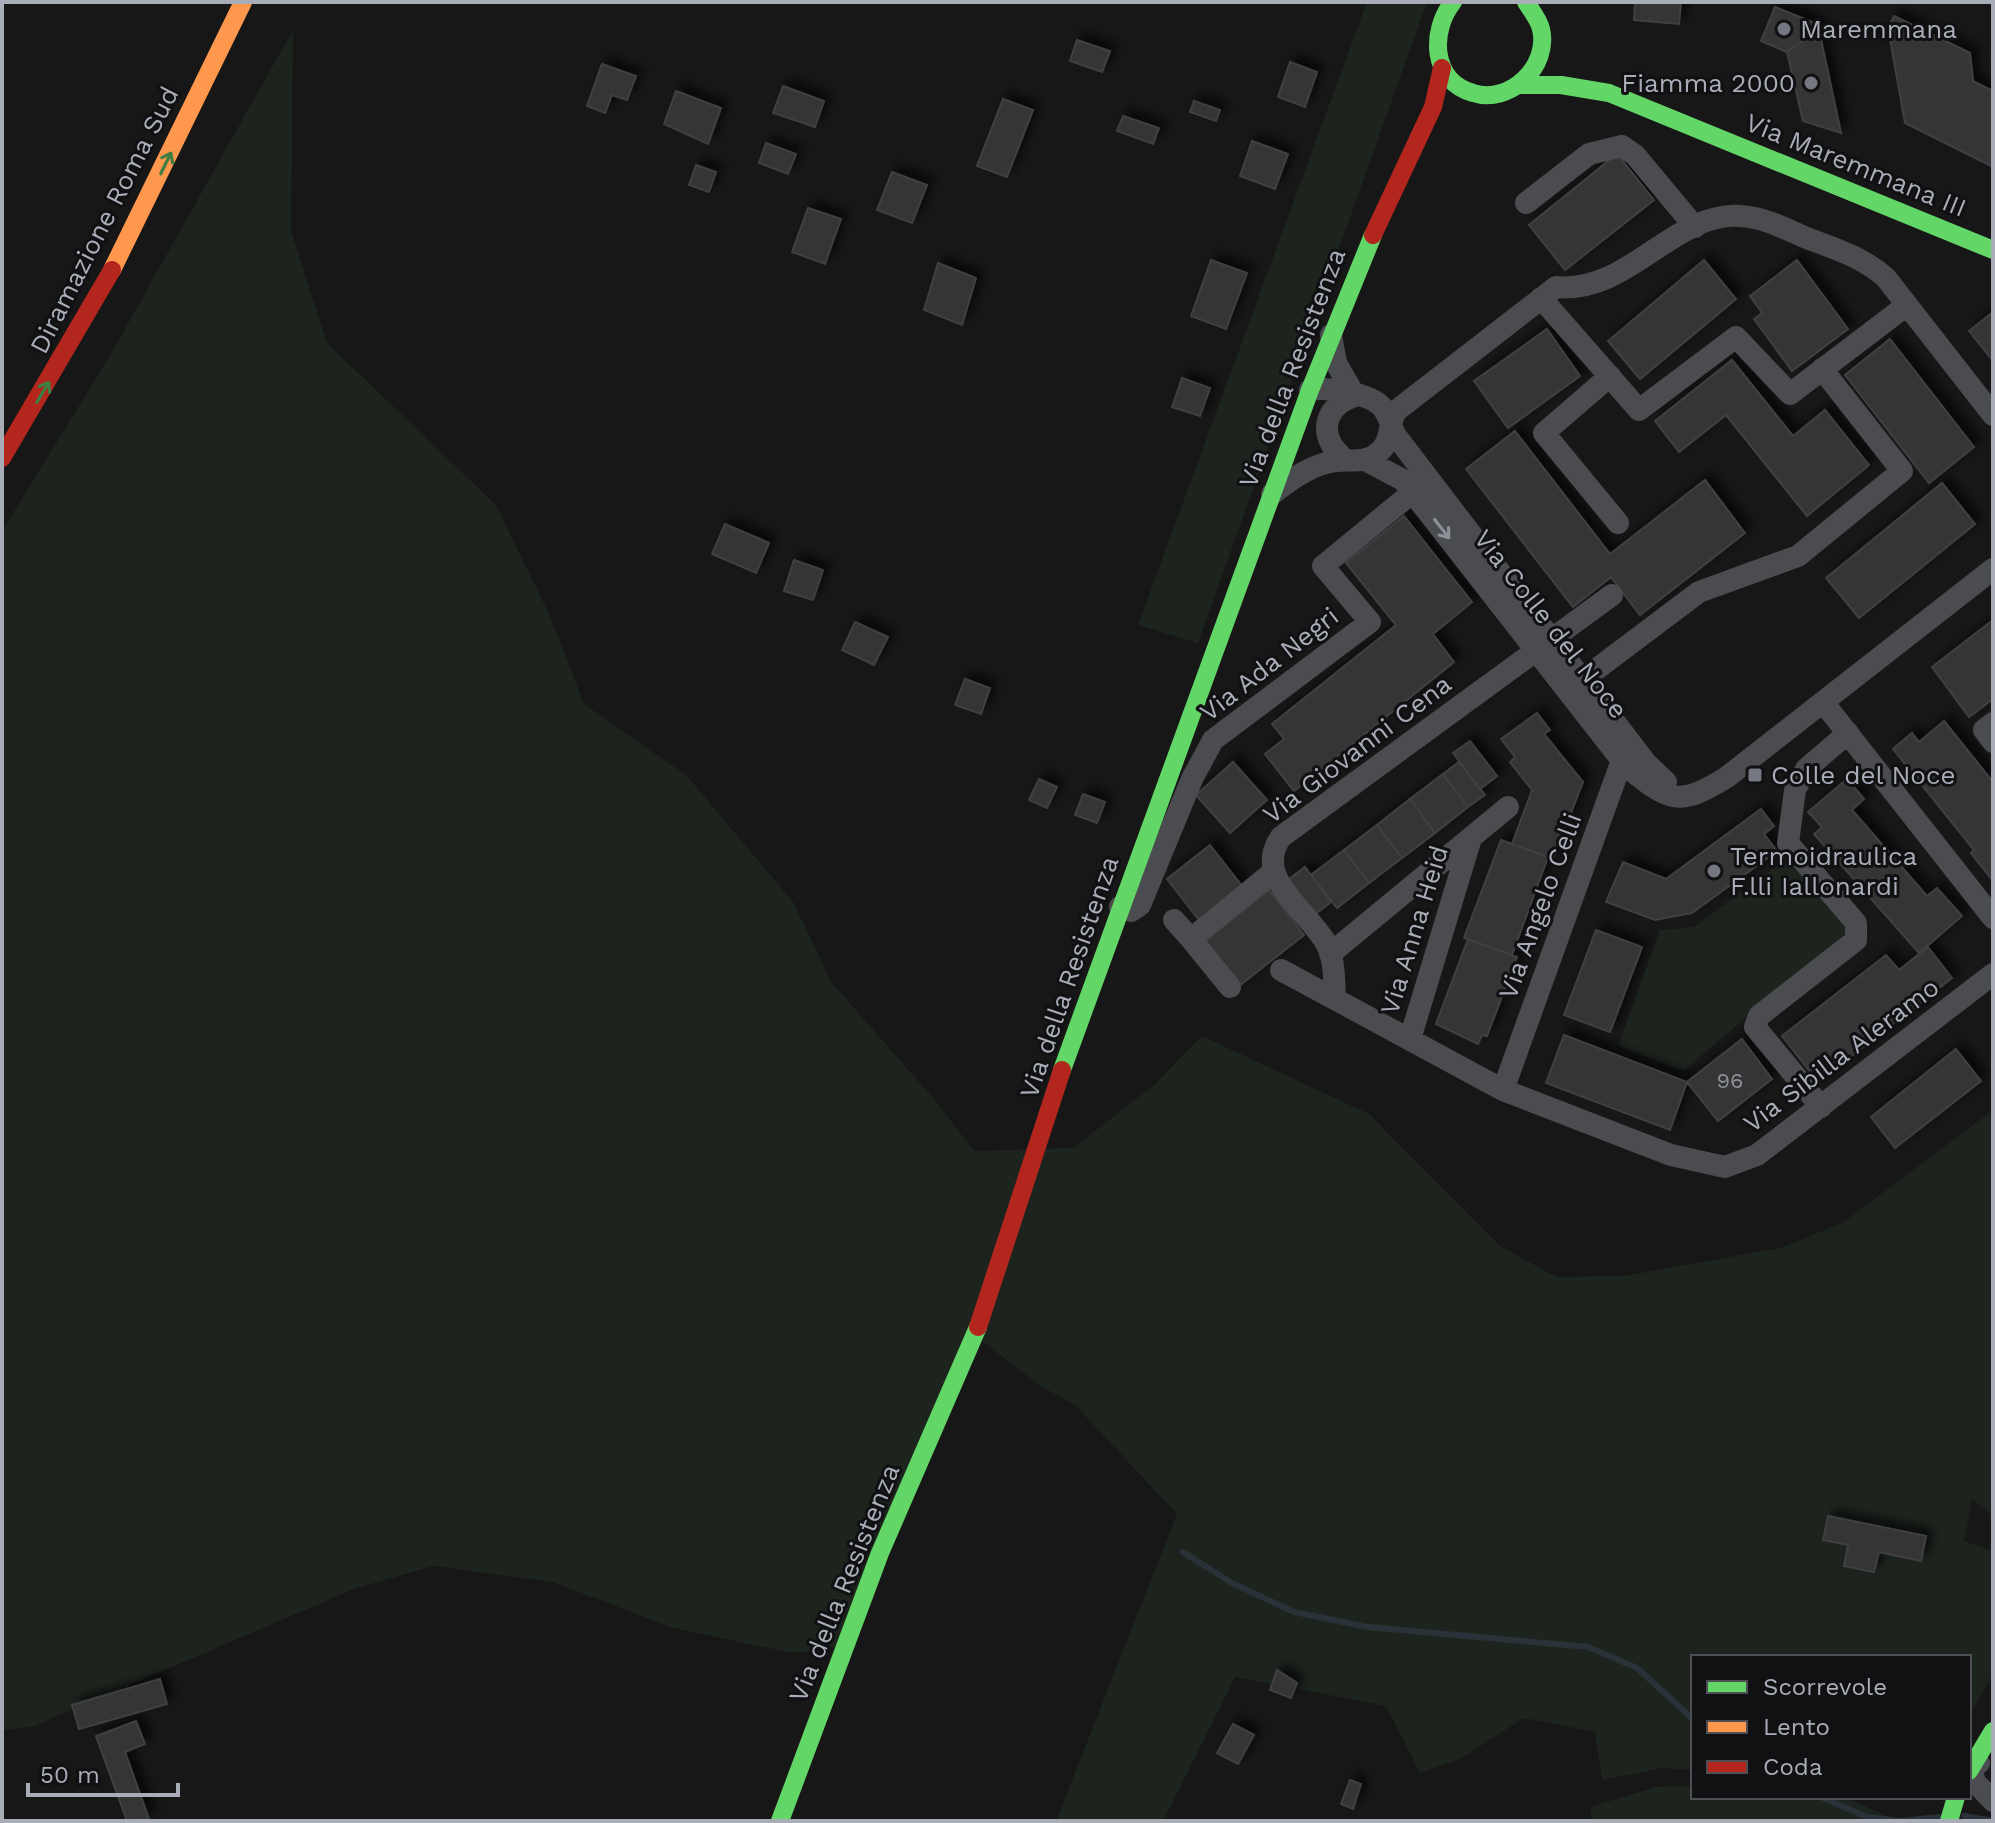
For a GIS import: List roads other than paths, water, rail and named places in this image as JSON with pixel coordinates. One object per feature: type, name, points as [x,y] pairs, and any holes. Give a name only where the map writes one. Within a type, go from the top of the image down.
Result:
[{"type":"main road","name":"Diramazione Roma Sud","points":[[2,458],[119,257],[243,2]]},
{"type":"main road","points":[[1453,2],[1443,14],[1436,32],[1436,50],[1442,68],[1457,85],[1477,94]]},
{"type":"main road","name":"Via Maremmana III","points":[[1526,2],[1540,23],[1543,37],[1563,60],[1609,93]]},
{"type":"main road","points":[[1520,85],[1538,64],[1543,37]]},
{"type":"main road","name":"Via della Resistenza","points":[[780,1821],[880,1553],[975,1336],[1083,1007],[1330,333],[1433,107],[1442,68]]},
{"type":"main road","name":"Via Maremmana III","points":[[1477,94],[1492,95],[1520,85],[1561,85],[1609,93],[1993,250]]},
{"type":"main road","name":"Via della Resistenza","points":[[1413,153],[1445,113],[1477,94]]},
{"type":"main road","points":[[1971,1768],[1993,1731]]},
{"type":"street","points":[[1526,203],[1589,154],[1622,146],[1635,155],[1695,227]]},
{"type":"street","points":[[1271,495],[1309,469],[1382,449],[1396,411],[1556,287],[1587,288],[1612,277],[1695,227],[1716,218],[1736,215],[1768,222],[1870,263],[1993,415]]},
{"type":"street","points":[[1541,298],[1639,410],[1736,337],[1790,394],[1907,305]]},
{"type":"street","name":"Via Colle del Noce","points":[[1330,333],[1336,363],[1364,398],[1386,412],[1390,425],[1544,645],[1653,789],[1673,797],[1687,799],[1705,791],[1993,569]]},
{"type":"street","points":[[1582,680],[1699,592],[1798,556],[1902,471],[1822,369]]},
{"type":"street","points":[[1610,376],[1544,433],[1618,523]]},
{"type":"street","points":[[1310,390],[1327,388],[1364,398],[1393,401],[1418,394]]},
{"type":"street","points":[[1351,458],[1327,436],[1328,418],[1340,402],[1364,398]]},
{"type":"street","name":"Via Colle del Noce","points":[[1297,424],[1324,449],[1391,472],[1413,492],[1544,645],[1582,680],[1625,751]]},
{"type":"street","name":"Via Ada Negri","points":[[1120,907],[1131,911],[1140,905],[1192,779],[1213,740],[1370,622],[1323,566],[1413,492]]},
{"type":"street","name":"Via Giovanni Cena","points":[[1273,872],[1270,858],[1281,837],[1612,595]]},
{"type":"street","points":[[1823,702],[1993,918]]},
{"type":"street","points":[[1993,723],[1984,730],[1993,742]]},
{"type":"street","points":[[1821,1107],[1755,1027],[1759,1016],[1856,940],[1856,923],[1788,843],[1795,790],[1806,769],[1848,733]]},
{"type":"street","name":"Via Angelo Celli","points":[[1503,1090],[1625,751]]},
{"type":"street","name":"Via Anna Heid","points":[[1330,954],[1508,807]]},
{"type":"street","name":"Via Anna Heid","points":[[1410,1039],[1471,838]]},
{"type":"street","points":[[1191,939],[1273,872],[1330,954],[1335,998]]},
{"type":"street","points":[[1174,920],[1230,987]]},
{"type":"street","name":"Via Sibilla Aleramo","points":[[1281,970],[1503,1090],[1671,1155],[1725,1167],[1757,1155],[1993,974]]},
{"type":"street","points":[[1971,1770],[1993,1760]]},
{"type":"street","points":[[1971,1772],[1975,1782],[1993,1802]]},
{"type":"street","points":[[1971,1798],[1993,1802]]},
{"type":"waterway","points":[[1183,1552],[1232,1583],[1294,1612],[1368,1627],[1588,1647],[1637,1668],[1691,1717]]},
{"type":"waterway","points":[[1826,1799],[1867,1817],[1900,1821],[1940,1817]]},
{"type":"waterway","points":[[1964,1816],[1993,1821]]},
{"type":"place","name":"Maremmana","points":[[1784,29]]},
{"type":"place","name":"Fiamma 2000","points":[[1811,83]]},
{"type":"place","name":"Colle del Noce","points":[[1755,775]]},
{"type":"place","name":"Termoidraulica F.lli Iallonardi","points":[[1714,871]]}]
